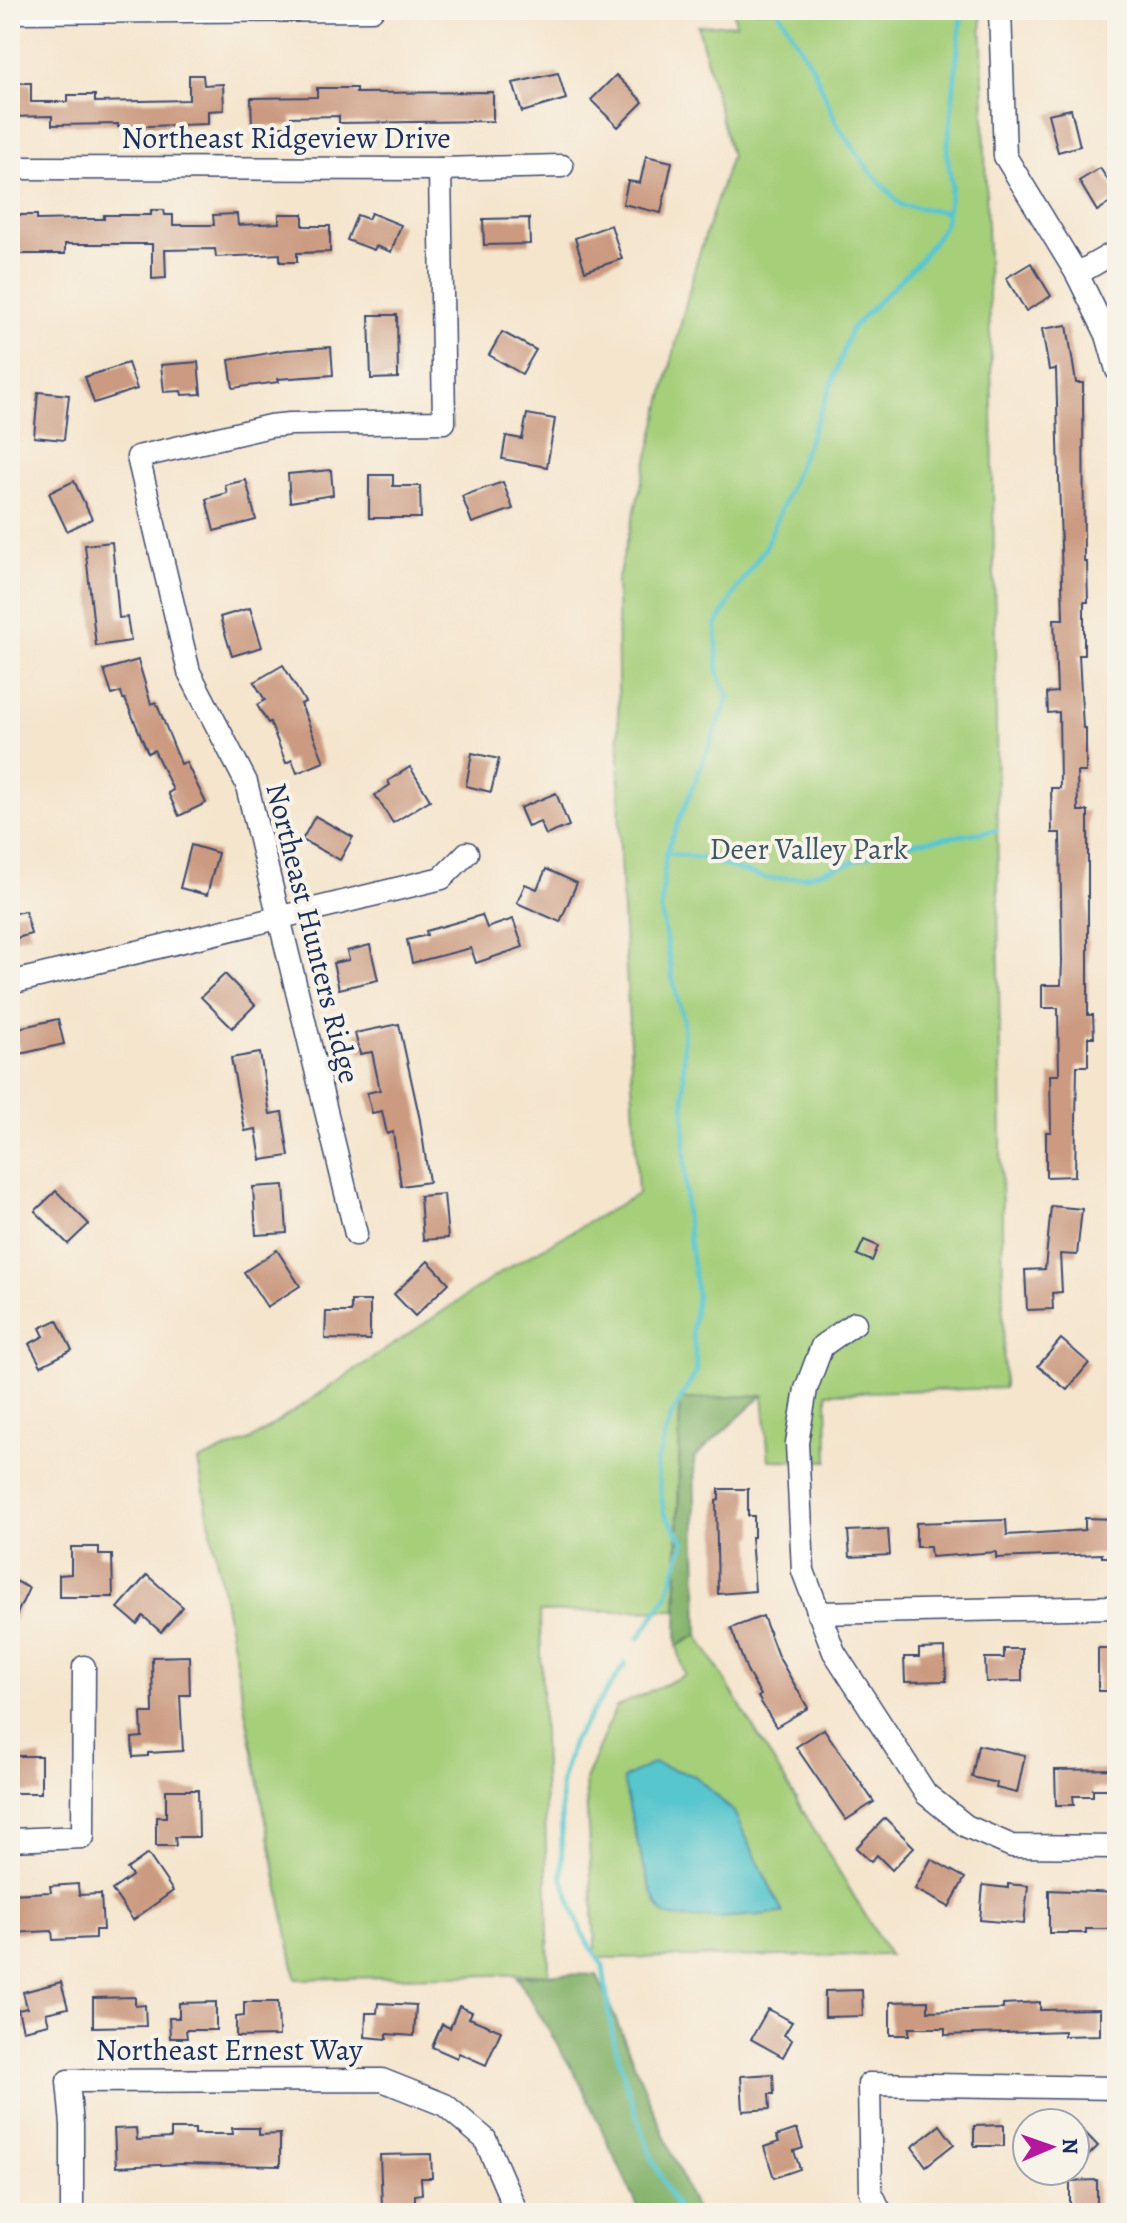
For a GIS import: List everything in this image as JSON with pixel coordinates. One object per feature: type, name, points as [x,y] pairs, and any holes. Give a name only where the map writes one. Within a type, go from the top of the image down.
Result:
[{"type":"street","points":[[10,12],[372,10]]},
{"type":"street","points":[[1000,10],[1005,156],[1077,274],[1107,335],[1117,370]]},
{"type":"street","name":"Northeast Ridgeview Drive","points":[[10,168],[440,169],[562,166]]},
{"type":"street","name":"Northeast Hunters Ridge","points":[[356,1234],[246,782],[189,672],[138,457],[290,424],[444,422],[440,169]]},
{"type":"street","points":[[1077,274],[1117,251]]},
{"type":"street","points":[[10,983],[442,878],[467,853]]},
{"type":"street","points":[[855,1323],[822,1346],[806,1389],[797,1443],[803,1571],[834,1652],[926,1794],[966,1826],[1012,1846],[1117,1847]]},
{"type":"street","points":[[818,1613],[1117,1607]]},
{"type":"street","points":[[10,1840],[83,1837],[84,1667]]},
{"type":"street","name":"Northeast Ernest Way","points":[[72,2213],[72,2125],[68,2081],[382,2080],[445,2105],[485,2139],[517,2213]]},
{"type":"street","points":[[881,2213],[871,2192],[869,2084],[1117,2088]]},
{"type":"green space","name":"Deer Valley Park","points":[[733,10],[981,10],[992,403],[1004,1388],[827,1393],[828,1461],[769,1460],[763,1395],[680,1400],[676,1610],[540,1612],[549,1974],[296,1979],[198,1461],[252,1439],[506,1269],[638,1194],[620,856],[617,582],[695,267],[731,156],[698,26],[736,24]]},
{"type":"green space","points":[[763,1395],[694,1458],[698,1635],[677,1646],[680,1400]]},
{"type":"green space","points":[[698,1635],[889,1955],[596,1958],[585,1780],[616,1707],[685,1675],[677,1646]]},
{"type":"green space","points":[[597,1975],[697,2213],[641,2213],[579,2081],[517,1977]]},
{"type":"water","points":[[653,1763],[695,1776],[734,1812],[783,1913],[703,1918],[665,1915],[652,1893],[646,1874],[623,1779]]},
{"type":"building","points":[[558,73],[566,99],[522,112],[513,83]]},
{"type":"building","points":[[189,75],[203,75],[204,85],[223,84],[224,110],[208,111],[208,124],[118,127],[118,124],[52,125],[52,116],[10,117],[10,83],[31,83],[31,102],[68,102],[68,95],[95,95],[95,102],[189,100]]},
{"type":"building","points":[[616,75],[643,102],[618,127],[591,100]]},
{"type":"building","points":[[317,88],[356,88],[356,93],[493,92],[493,121],[339,123],[339,116],[291,117],[292,126],[252,126],[251,98],[317,97]]},
{"type":"building","points":[[1071,109],[1080,146],[1058,152],[1048,114]]},
{"type":"building","points":[[646,156],[672,162],[661,213],[623,204],[628,181],[640,183]]},
{"type":"building","points":[[1100,168],[1117,198],[1097,211],[1079,181]]},
{"type":"building","points":[[151,210],[164,210],[165,215],[173,215],[173,225],[214,225],[213,215],[237,214],[238,225],[279,223],[279,214],[303,214],[303,226],[330,226],[330,252],[297,253],[297,262],[280,262],[280,254],[216,257],[215,249],[165,250],[166,278],[152,279],[152,244],[65,244],[65,254],[17,254],[17,215],[37,215],[37,220],[104,219],[104,215],[151,215]]},
{"type":"building","points":[[371,213],[401,225],[391,252],[376,246],[374,250],[347,240],[357,215],[368,219]]},
{"type":"building","points":[[529,218],[530,244],[484,245],[483,219]]},
{"type":"building","points":[[611,225],[622,259],[585,271],[575,238]]},
{"type":"building","points":[[1031,263],[1051,296],[1026,311],[1006,278]]},
{"type":"building","points":[[369,315],[397,315],[398,378],[371,379]]},
{"type":"building","points":[[1067,325],[1076,383],[1083,383],[1084,562],[1087,562],[1088,602],[1084,602],[1084,655],[1079,655],[1083,728],[1086,728],[1086,772],[1077,772],[1078,811],[1088,811],[1088,1015],[1093,1015],[1094,1037],[1088,1037],[1088,1066],[1077,1066],[1075,1176],[1046,1177],[1046,1132],[1051,1132],[1050,1075],[1059,1075],[1058,1008],[1042,1008],[1042,985],[1061,985],[1062,961],[1060,833],[1052,833],[1051,788],[1060,788],[1059,712],[1048,713],[1047,693],[1057,692],[1054,619],[1063,619],[1056,369],[1049,370],[1042,329]]},
{"type":"building","points":[[502,332],[536,350],[522,374],[489,355]]},
{"type":"building","points":[[331,347],[333,375],[278,379],[279,382],[233,388],[229,360],[286,350]]},
{"type":"building","points":[[198,362],[201,394],[164,392],[161,365]]},
{"type":"building","points":[[128,363],[137,389],[94,403],[85,377]]},
{"type":"building","points":[[38,392],[69,395],[64,440],[34,437]]},
{"type":"building","points":[[527,414],[555,419],[547,467],[502,459],[506,436],[522,439]]},
{"type":"building","points":[[331,470],[333,495],[290,502],[288,474]]},
{"type":"building","points":[[369,475],[393,475],[393,486],[420,486],[421,518],[369,518]]},
{"type":"building","points":[[246,480],[256,520],[214,531],[206,499],[227,493],[225,485]]},
{"type":"building","points":[[74,481],[92,519],[67,531],[49,493]]},
{"type":"building","points":[[503,482],[513,509],[472,523],[462,496]]},
{"type":"building","points":[[112,542],[119,618],[127,617],[131,641],[96,646],[85,545]]},
{"type":"building","points":[[250,608],[262,647],[232,656],[220,617]]},
{"type":"building","points":[[138,660],[151,704],[156,702],[181,764],[186,762],[206,803],[179,816],[168,793],[173,790],[154,750],[148,753],[125,699],[121,692],[112,695],[104,670]]},
{"type":"building","points":[[283,665],[305,702],[301,704],[324,762],[297,773],[292,760],[286,763],[270,722],[257,705],[265,700],[254,682]]},
{"type":"building","points":[[472,753],[499,759],[491,792],[466,786]]},
{"type":"building","points":[[410,767],[430,800],[393,823],[375,795],[390,785],[388,781]]},
{"type":"building","points":[[556,793],[569,826],[546,835],[540,822],[528,827],[520,808]]},
{"type":"building","points":[[315,816],[353,837],[340,860],[302,840]]},
{"type":"building","points":[[191,845],[218,853],[207,895],[180,888]]},
{"type":"building","points":[[546,869],[577,883],[560,922],[517,903],[525,884],[537,889]]},
{"type":"building","points":[[25,911],[31,934],[10,940],[10,914]]},
{"type":"building","points":[[482,915],[487,928],[513,919],[523,947],[476,963],[471,948],[412,963],[407,940],[427,935],[426,931]]},
{"type":"building","points":[[370,945],[378,980],[339,989],[333,963],[349,960],[347,951]]},
{"type":"building","points":[[225,974],[255,1005],[232,1028],[201,997]]},
{"type":"building","points":[[58,1019],[64,1044],[20,1054],[14,1029]]},
{"type":"building","points":[[399,1024],[420,1120],[429,1182],[401,1186],[393,1132],[387,1134],[382,1111],[372,1113],[367,1093],[380,1090],[372,1052],[360,1054],[355,1033]]},
{"type":"building","points":[[260,1053],[270,1114],[282,1112],[289,1156],[261,1160],[256,1129],[245,1131],[231,1058]]},
{"type":"building","points":[[284,1185],[287,1233],[256,1235],[253,1187]]},
{"type":"building","points":[[56,1191],[89,1224],[68,1244],[35,1211]]},
{"type":"building","points":[[444,1194],[448,1238],[423,1240],[420,1196]]},
{"type":"building","points":[[1051,1206],[1082,1209],[1077,1255],[1060,1254],[1062,1292],[1052,1293],[1053,1309],[1027,1310],[1025,1270],[1045,1269]]},
{"type":"building","points":[[864,1240],[878,1246],[872,1261],[857,1255]]},
{"type":"building","points":[[277,1250],[300,1286],[267,1307],[244,1272]]},
{"type":"building","points":[[428,1261],[449,1283],[415,1316],[394,1294]]},
{"type":"building","points":[[351,1301],[370,1301],[370,1340],[325,1339],[326,1312],[351,1312]]},
{"type":"building","points":[[57,1320],[72,1350],[41,1366],[29,1344],[44,1336],[40,1328]]},
{"type":"building","points":[[1061,1339],[1089,1363],[1067,1390],[1038,1366]]},
{"type":"building","points":[[719,1489],[748,1489],[748,1516],[754,1516],[754,1537],[751,1537],[755,1591],[718,1594],[716,1501],[719,1500]]},
{"type":"building","points":[[1085,1518],[1117,1519],[1117,1557],[1102,1557],[1102,1554],[996,1558],[996,1552],[931,1557],[930,1547],[916,1547],[916,1523],[1006,1520],[1007,1535],[1085,1530]]},
{"type":"building","points":[[888,1529],[890,1555],[850,1557],[848,1531]]},
{"type":"building","points":[[71,1547],[99,1547],[99,1555],[112,1555],[113,1597],[59,1597],[59,1575],[71,1574]]},
{"type":"building","points":[[147,1575],[183,1607],[161,1632],[143,1616],[137,1624],[118,1608]]},
{"type":"building","points":[[10,1578],[29,1588],[10,1629]]},
{"type":"building","points":[[763,1616],[778,1656],[808,1708],[776,1727],[758,1697],[761,1695],[748,1673],[731,1628]]},
{"type":"building","points":[[945,1648],[946,1681],[905,1682],[904,1657],[919,1657],[919,1649]]},
{"type":"building","points":[[1098,1648],[1117,1648],[1117,1691],[1098,1691]]},
{"type":"building","points":[[1004,1649],[1022,1649],[1022,1681],[986,1682],[985,1658],[1004,1658]]},
{"type":"building","points":[[189,1656],[190,1695],[180,1695],[183,1751],[133,1757],[132,1738],[142,1737],[141,1713],[153,1713],[152,1657]]},
{"type":"building","points":[[824,1729],[874,1802],[846,1820],[796,1747]]},
{"type":"building","points":[[978,1745],[1025,1755],[1017,1793],[996,1788],[997,1783],[972,1777]]},
{"type":"building","points":[[10,1756],[41,1756],[41,1793],[10,1793]]},
{"type":"building","points":[[1117,1769],[1117,1789],[1093,1789],[1093,1796],[1073,1796],[1074,1805],[1056,1805],[1055,1770]]},
{"type":"building","points":[[166,1790],[198,1790],[199,1837],[175,1837],[176,1846],[156,1846],[156,1817],[166,1817]]},
{"type":"building","points":[[885,1818],[914,1847],[892,1870],[877,1855],[871,1862],[856,1848]]},
{"type":"building","points":[[148,1854],[173,1891],[133,1920],[112,1890],[132,1876],[127,1869]]},
{"type":"building","points":[[931,1859],[965,1878],[949,1907],[915,1889]]},
{"type":"building","points":[[78,1884],[79,1895],[101,1894],[103,1930],[95,1930],[95,1938],[53,1940],[52,1931],[10,1933],[10,1894],[51,1892],[50,1886]]},
{"type":"building","points":[[1008,1884],[1028,1886],[1024,1924],[980,1920],[983,1885],[1008,1888]]},
{"type":"building","points":[[1049,1890],[1117,1893],[1117,1929],[1049,1933]]},
{"type":"building","points":[[61,1982],[68,2008],[46,2013],[49,2024],[23,2030],[18,2010],[27,2008],[23,1992]]},
{"type":"building","points":[[862,1990],[863,2016],[825,2017],[825,1991]]},
{"type":"building","points":[[135,1997],[135,2006],[145,2005],[146,2026],[93,2027],[93,1998]]},
{"type":"building","points":[[928,2001],[928,2011],[1003,2009],[1003,2004],[1040,2002],[1040,2010],[1100,2009],[1100,2035],[1064,2036],[1064,2031],[945,2035],[945,2028],[909,2028],[909,2035],[890,2035],[890,2002]]},
{"type":"building","points":[[216,2002],[216,2030],[186,2030],[187,2038],[170,2038],[169,2018],[179,2018],[179,2003]]},
{"type":"building","points":[[244,2002],[278,2002],[279,2036],[236,2037],[236,2017],[244,2016]]},
{"type":"building","points":[[378,2003],[416,2005],[414,2036],[387,2034],[387,2039],[365,2037],[366,2013],[377,2013]]},
{"type":"building","points":[[459,2006],[472,2012],[469,2018],[501,2031],[486,2065],[459,2053],[457,2058],[432,2047],[442,2024],[450,2028]]},
{"type":"building","points":[[768,2009],[792,2022],[784,2035],[792,2040],[783,2057],[751,2039]]},
{"type":"building","points":[[773,2074],[774,2094],[769,2094],[770,2109],[743,2111],[741,2076]]},
{"type":"building","points":[[940,2125],[954,2144],[926,2166],[912,2147]]},
{"type":"building","points":[[1004,2125],[1004,2146],[974,2146],[974,2126]]},
{"type":"building","points":[[136,2128],[137,2140],[171,2138],[171,2129],[195,2129],[195,2134],[233,2134],[232,2128],[259,2128],[259,2135],[280,2134],[280,2166],[181,2164],[116,2167],[114,2129]]},
{"type":"building","points":[[797,2129],[803,2148],[794,2151],[800,2169],[774,2178],[764,2147],[779,2142],[776,2136]]},
{"type":"building","points":[[1091,2139],[1098,2146],[1091,2153]]},
{"type":"building","points":[[431,2154],[432,2178],[421,2178],[422,2194],[415,2195],[415,2205],[382,2206],[380,2155]]},
{"type":"building","points":[[1091,2180],[1097,2180],[1097,2213],[1070,2213],[1070,2187],[1091,2187]]},
{"type":"waterway","points":[[778,10],[813,68],[838,126],[870,171],[901,205],[946,212]]},
{"type":"waterway","points":[[639,1638],[667,1596],[684,1542],[664,1513],[656,1464],[671,1417],[697,1370],[692,1331],[697,1295],[686,1215],[683,1018],[672,976],[661,909],[666,853],[729,697],[718,673],[716,626],[765,548],[851,329],[920,260],[944,226],[952,185],[947,154],[962,10]]},
{"type":"waterway","points":[[666,853],[701,858],[768,879],[803,877],[897,845],[997,830]]},
{"type":"waterway","points":[[625,1664],[573,1741],[561,1781],[562,1876],[581,1931],[603,1966],[612,2033],[631,2100],[654,2163],[679,2213]]}]
